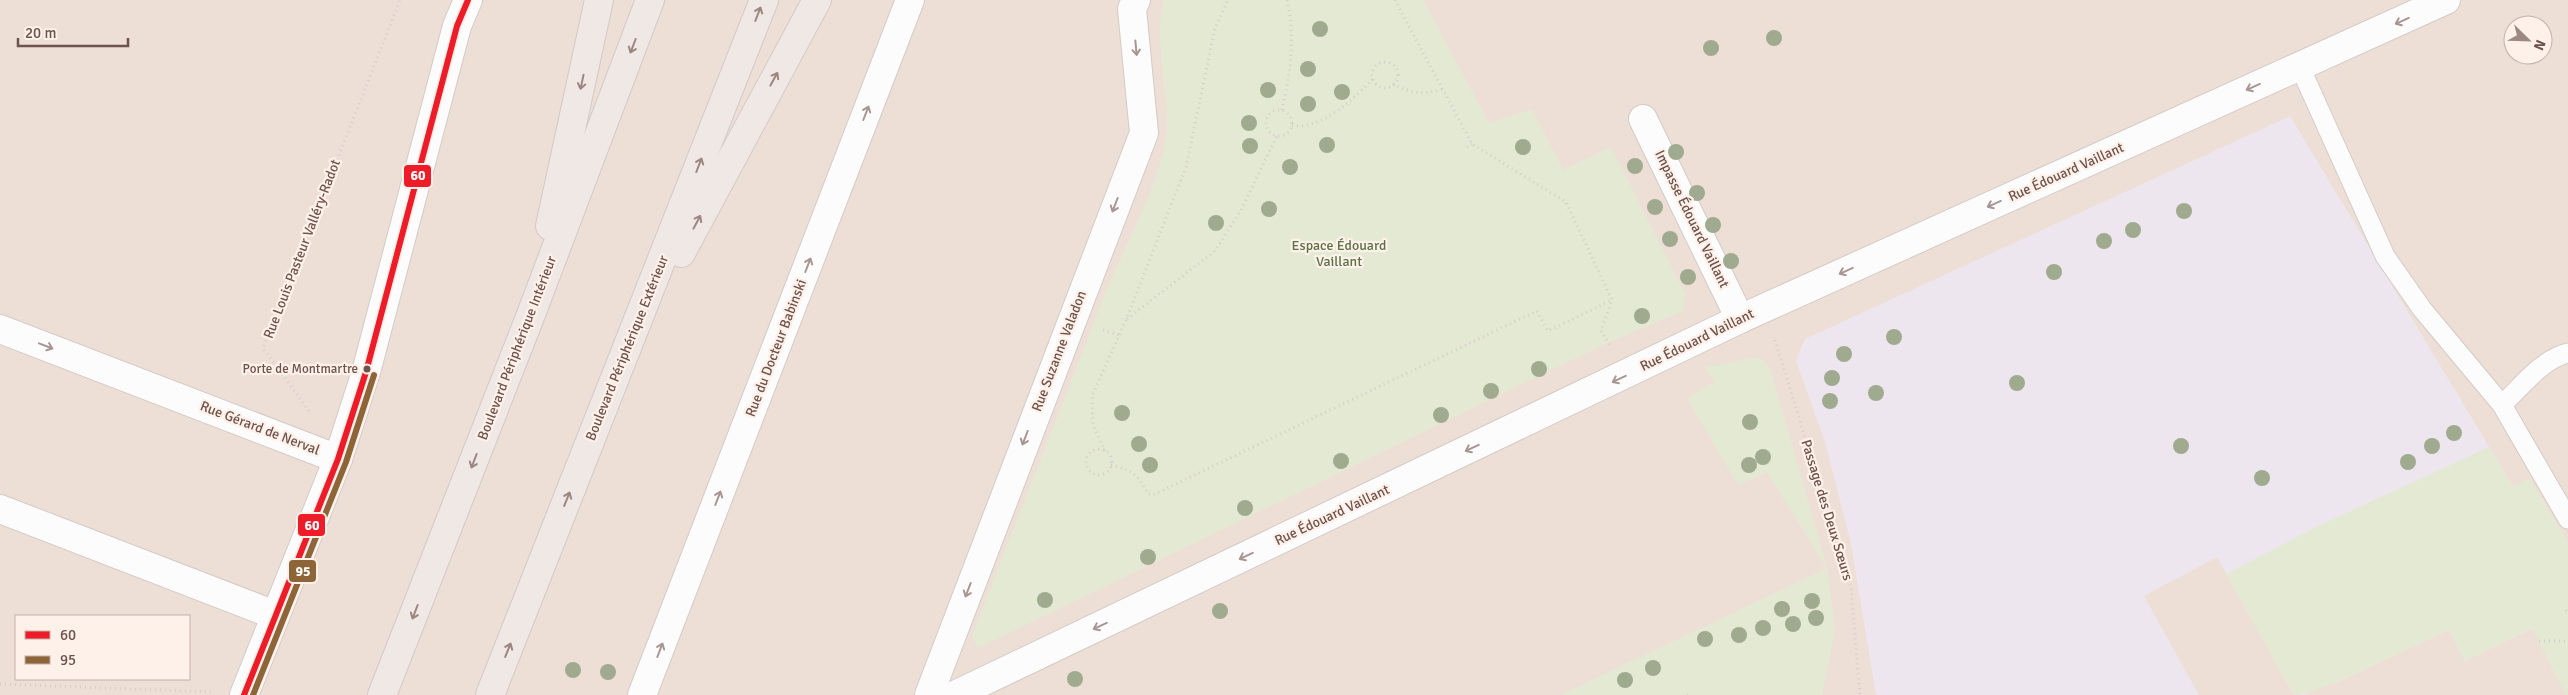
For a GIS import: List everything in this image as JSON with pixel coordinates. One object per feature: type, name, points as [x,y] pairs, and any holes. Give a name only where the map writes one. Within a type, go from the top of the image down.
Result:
[{"type":"highway","points":[[530,317],[600,0]]},
{"type":"highway","name":"Boulevard Périphérique Intérieur","points":[[382,695],[530,317],[650,0]]},
{"type":"highway","name":"Boulevard Périphérique Extérieur","points":[[490,695],[764,0]]},
{"type":"highway","points":[[617,374],[817,0]]},
{"type":"street","points":[[244,695],[338,459],[366,372],[457,26],[468,0]]},
{"type":"street","name":"Rue du Docteur Babinski","points":[[642,695],[910,0]]},
{"type":"street","name":"Rue Suzanne Valadon","points":[[928,695],[1144,133],[1132,9],[1136,0]]},
{"type":"street","name":"Rue Édouard Vaillant","points":[[956,695],[1740,319],[2446,0]]},
{"type":"street","name":"Impasse Édouard Vaillant","points":[[1643,119],[1740,319]]},
{"type":"street","name":"Rue Gérard de Nerval","points":[[0,329],[338,459]]},
{"type":"street","points":[[0,509],[276,615]]},
{"type":"lane","points":[[2300,67],[2385,256],[2422,309],[2502,405],[2568,519]]},
{"type":"lane","points":[[2502,405],[2538,371],[2560,355],[2568,353]]},
{"type":"path","name":"Rue Louis Pasteur Valléry-Radot","points":[[310,414],[263,348],[400,0]]},
{"type":"path","points":[[1105,451],[1097,449],[1089,453],[1086,465],[1090,472],[1099,475],[1106,472],[1111,464],[1110,457],[1105,451],[1093,425],[1092,396],[1126,320],[1186,167],[1215,28],[1228,0]]},
{"type":"path","points":[[1282,110],[1293,47],[1292,17],[1287,0]]},
{"type":"path","points":[[1395,0],[1472,144],[1566,202],[1612,300],[1601,331],[1607,343],[1639,369]]},
{"type":"path","points":[[1292,126],[1289,115],[1282,110],[1270,113],[1266,120],[1269,132],[1277,136],[1284,135],[1292,126],[1305,126],[1321,121],[1373,80],[1374,67],[1381,62],[1390,63],[1398,72],[1393,84]]},
{"type":"path","points":[[1373,80],[1382,87],[1393,84],[1409,92],[1428,94],[1442,89]]},
{"type":"path","points":[[1126,320],[1214,252],[1241,210],[1277,136]]},
{"type":"path","points":[[1467,147],[1472,144]]},
{"type":"path","points":[[1111,464],[1124,468],[1138,476],[1148,494],[1155,494],[1537,311],[1548,331],[1612,300]]},
{"type":"path","name":"Passage des Deux Sœurs","points":[[1774,337],[1851,587],[1860,695]]},
{"type":"path","points":[[2539,641],[2568,641]]},
{"type":"path","points":[[0,684],[214,692]]},
{"type":"shaded area","points":[[0,0],[2568,0],[2568,695],[0,695]]},
{"type":"shaded area","points":[[2290,116],[2568,578],[2533,628],[2465,661],[2449,630],[2333,684],[2316,688],[2305,695],[2294,695],[2217,557],[2144,596],[2199,695],[1876,695],[1850,539],[1825,442],[1796,361],[1805,339]]},
{"type":"green space","name":"Espace Édouard Vaillant","points":[[1164,0],[1423,0],[1489,123],[1532,109],[1563,170],[1611,147],[1685,294],[1683,311],[1607,343],[978,648],[972,636],[1105,294],[1158,172],[1163,154],[1167,116],[1160,38]]},
{"type":"green space","points":[[1759,357],[1770,368],[1827,568],[1767,472],[1738,485],[1687,398],[1715,382],[1705,367]]},
{"type":"green space","points":[[2489,447],[2513,487],[2529,478],[2568,542],[2568,695],[2566,695],[2532,628],[2465,661],[2449,630],[2333,684],[2304,694],[2294,695],[2226,574],[2318,526]]},
{"type":"green space","points":[[1827,568],[1835,631],[1822,695],[1561,695]]},
{"type":"transit line","name":"60","points":[[244,695],[338,459],[366,372],[457,26],[468,0]]},
{"type":"transit line","name":"95","points":[[253,695],[346,462],[374,375]]},
{"type":"place","name":"Porte de Montmartre","points":[[367,369]]}]
